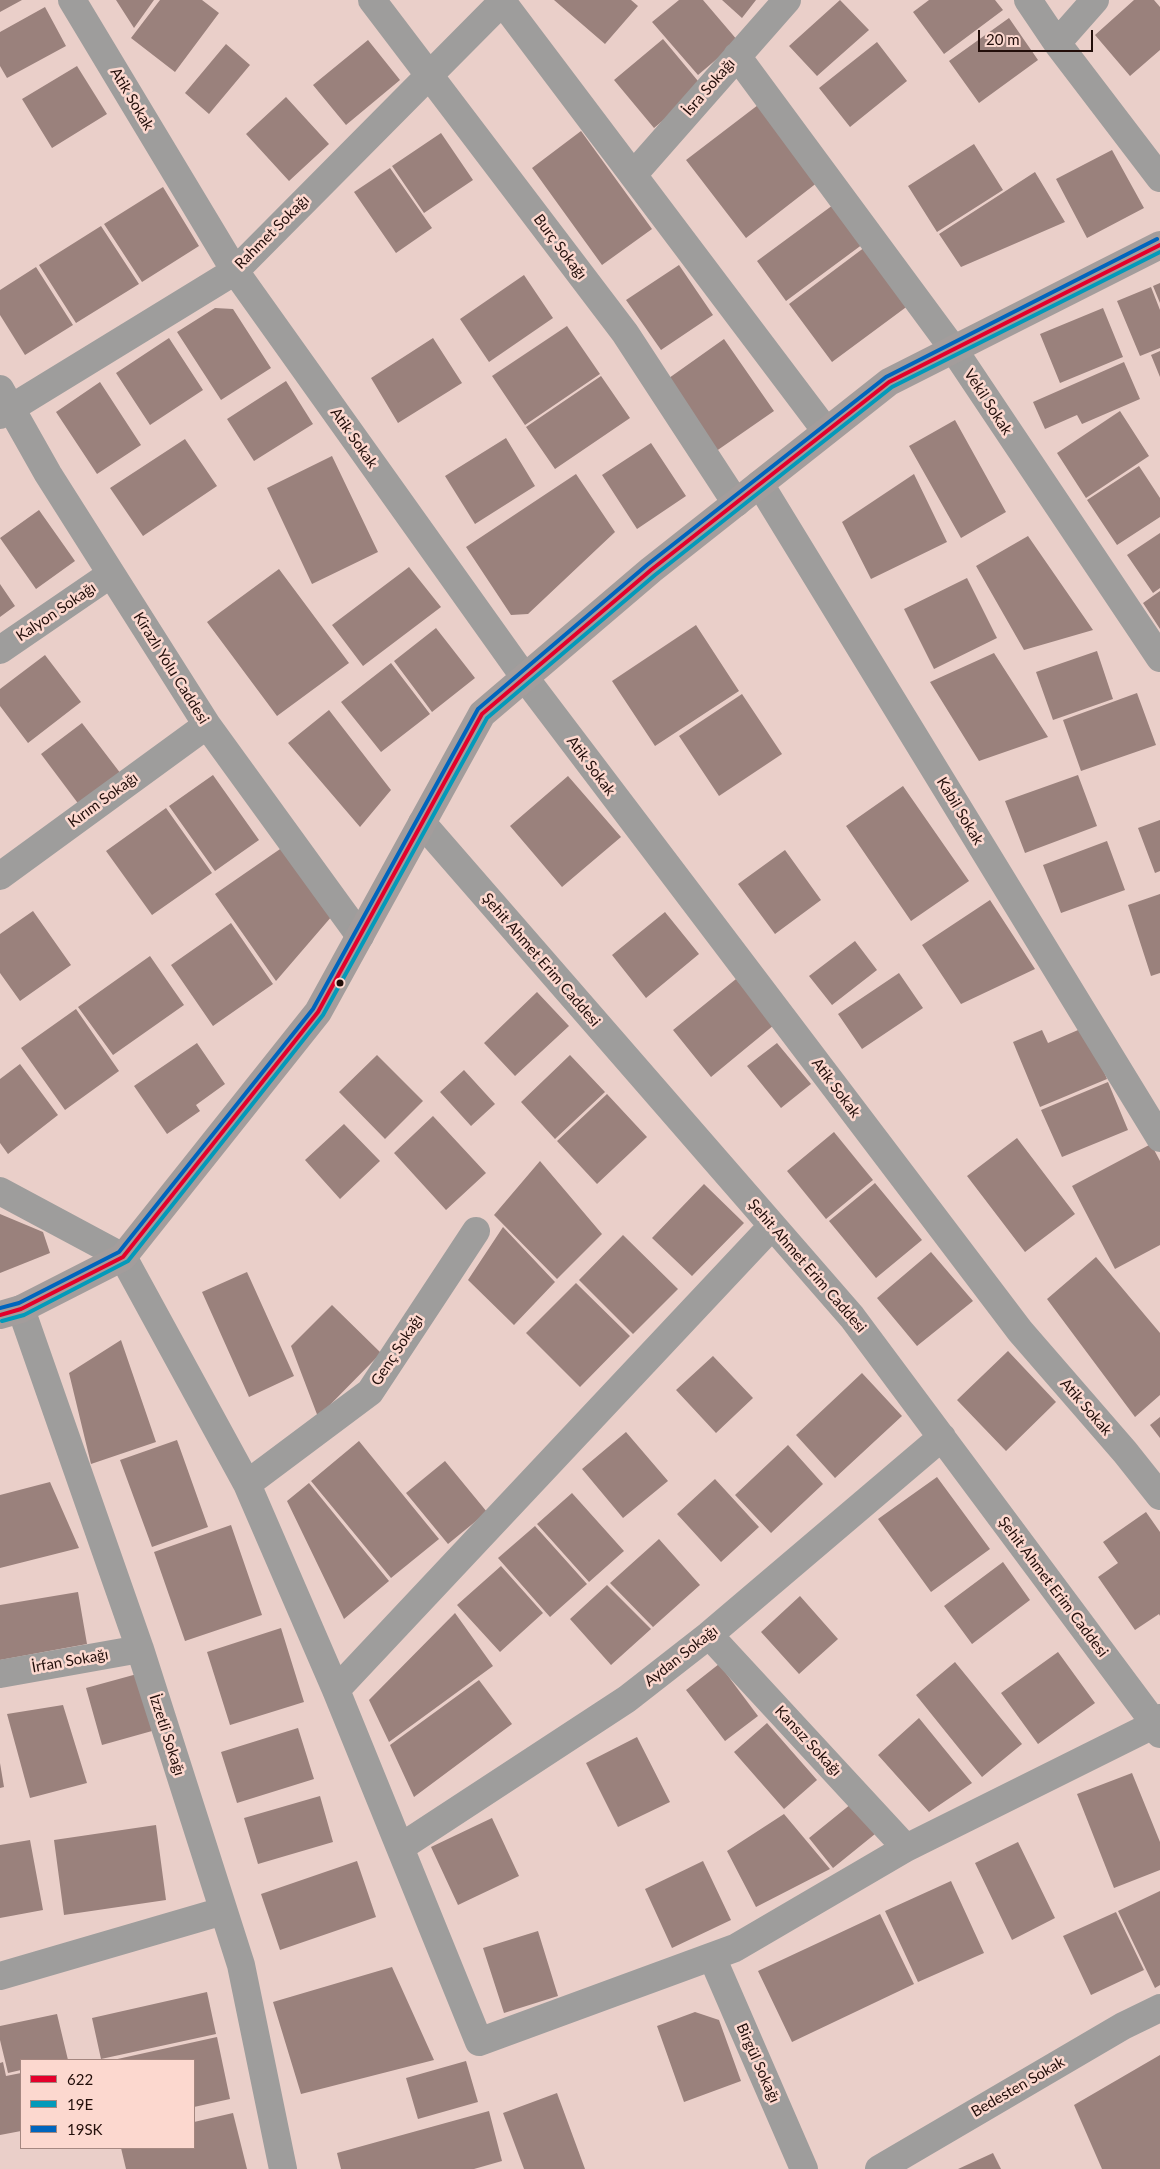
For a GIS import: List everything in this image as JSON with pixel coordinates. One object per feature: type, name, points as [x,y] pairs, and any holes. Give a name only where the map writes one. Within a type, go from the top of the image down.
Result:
[{"type":"main road","points":[[10,1312],[123,1257],[318,1012],[482,714],[651,570],[889,382],[1160,245]]},
{"type":"street","name":"Atik Sokak","points":[[72,0],[235,270],[525,678],[1020,1331],[1125,1452],[1160,1496]]},
{"type":"street","name":"Burç Sokağı","points":[[372,0],[625,333],[736,503]]},
{"type":"street","name":"İsra Sokağı","points":[[633,175],[787,0]]},
{"type":"street","points":[[1028,0],[1160,178]]},
{"type":"street","points":[[1058,42],[1095,0]]},
{"type":"street","name":"Rahmet Sokağı","points":[[4,404],[235,270],[503,1]]},
{"type":"street","points":[[503,1],[826,432]]},
{"type":"street","name":"Vekil Sokak","points":[[737,56],[954,350],[1160,658]]},
{"type":"street","name":"Kirazlı Yolu Caddesi","points":[[4,404],[207,725],[360,936]]},
{"type":"street","name":"Kabil Sokak","points":[[760,484],[1160,1138]]},
{"type":"street","name":"Kalyon Sokağı","points":[[0,650],[111,574]]},
{"type":"street","name":"Kırım Sokağı","points":[[0,876],[207,725]]},
{"type":"street","name":"Şehit Ahmet Erim Caddesi","points":[[422,823],[852,1317],[1158,1726]]},
{"type":"street","points":[[0,1192],[123,1257],[247,1484],[336,1690],[479,2042],[735,1948],[906,1848],[1158,1726]]},
{"type":"street","points":[[336,1690],[772,1226]]},
{"type":"street","name":"Genç Sokağı","points":[[247,1484],[370,1392],[476,1231]]},
{"type":"street","name":"İzzetli Sokağı","points":[[10,1312],[140,1649],[241,1965],[283,2169]]},
{"type":"street","name":"Aydan Sokağı","points":[[400,1847],[627,1699],[709,1635],[942,1438]]},
{"type":"street","name":"Kansız Sokağı","points":[[709,1635],[906,1848]]},
{"type":"street","name":"İrfan Sokağı","points":[[0,1674],[140,1649]]},
{"type":"street","points":[[0,1976],[223,1911]]},
{"type":"street","name":"Birgül Sokağı","points":[[712,1956],[804,2169]]},
{"type":"street","name":"Bedesten Sokak","points":[[879,2169],[1123,2026],[1160,2008]]},
{"type":"building","points":[[0,0],[22,0],[0,12]]},
{"type":"building","points":[[116,0],[154,0],[134,28]]},
{"type":"building","points":[[160,0],[202,0],[219,13],[175,72],[131,38]]},
{"type":"building","points":[[554,0],[631,0],[638,6],[605,44]]},
{"type":"building","points":[[679,0],[703,0],[738,41],[698,75],[652,22]]},
{"type":"building","points":[[722,0],[756,0],[742,18]]},
{"type":"building","points":[[840,0],[869,30],[817,76],[789,46]]},
{"type":"building","points":[[929,0],[995,0],[1003,10],[944,54],[913,12]]},
{"type":"building","points":[[1134,0],[1154,0],[1160,7],[1160,50],[1130,76],[1095,35]]},
{"type":"building","points":[[45,7],[66,46],[7,78],[0,66],[0,32]]},
{"type":"building","points":[[1009,18],[1038,60],[979,103],[949,61]]},
{"type":"building","points":[[663,39],[703,87],[654,128],[614,80]]},
{"type":"building","points":[[368,40],[400,80],[346,125],[313,85]]},
{"type":"building","points":[[877,42],[907,81],[850,127],[819,88]]},
{"type":"building","points":[[226,44],[250,65],[209,114],[185,93]]},
{"type":"building","points":[[77,66],[107,114],[52,148],[22,99]]},
{"type":"building","points":[[286,97],[329,144],[289,181],[246,134]]},
{"type":"building","points":[[758,105],[818,182],[746,238],[686,160]]},
{"type":"building","points":[[581,131],[652,229],[602,265],[532,168]]},
{"type":"building","points":[[441,133],[473,180],[424,213],[392,166]]},
{"type":"building","points":[[974,144],[1003,190],[937,232],[908,186]]},
{"type":"building","points":[[1112,150],[1144,208],[1087,238],[1056,179]]},
{"type":"building","points":[[390,168],[432,228],[396,253],[354,192]]},
{"type":"building","points":[[1035,172],[1065,222],[961,267],[939,234]]},
{"type":"building","points":[[163,187],[199,246],[142,282],[104,224]]},
{"type":"building","points":[[833,205],[863,244],[786,301],[757,261]]},
{"type":"building","points":[[101,226],[139,284],[76,323],[39,265]]},
{"type":"building","points":[[865,247],[909,305],[832,362],[789,304]]},
{"type":"building","points":[[679,265],[713,315],[661,350],[626,300]]},
{"type":"building","points":[[36,267],[73,325],[25,355],[0,315],[0,290]]},
{"type":"building","points":[[524,275],[553,318],[489,362],[460,319]]},
{"type":"building","points":[[1160,283],[1160,303],[1153,286]]},
{"type":"building","points":[[1151,287],[1160,310],[1160,348],[1140,356],[1117,301]]},
{"type":"building","points":[[215,308],[233,309],[271,368],[221,400],[177,332]]},
{"type":"building","points":[[1103,308],[1123,357],[1060,383],[1040,334]]},
{"type":"building","points":[[567,326],[600,374],[525,425],[492,376]]},
{"type":"building","points":[[169,338],[203,390],[150,425],[116,373]]},
{"type":"building","points":[[433,338],[462,383],[398,423],[371,378]]},
{"type":"building","points":[[724,339],[774,411],[712,454],[662,383]]},
{"type":"building","points":[[1160,351],[1160,377],[1151,355]]},
{"type":"building","points":[[1124,362],[1140,399],[1082,424],[1077,415],[1045,429],[1033,402]]},
{"type":"building","points":[[601,376],[630,418],[555,469],[526,427]]},
{"type":"building","points":[[286,381],[313,424],[254,461],[227,419]]},
{"type":"building","points":[[100,382],[141,445],[97,474],[56,412]]},
{"type":"building","points":[[1120,411],[1149,456],[1086,498],[1057,453]]},
{"type":"building","points":[[955,420],[1006,512],[961,538],[909,446]]},
{"type":"building","points":[[506,438],[535,486],[475,524],[445,476]]},
{"type":"building","points":[[185,439],[217,486],[143,536],[110,488]]},
{"type":"building","points":[[651,443],[686,496],[637,529],[602,475]]},
{"type":"building","points":[[332,456],[378,552],[312,584],[267,488]]},
{"type":"building","points":[[1139,466],[1160,498],[1160,517],[1117,545],[1087,500]]},
{"type":"building","points":[[576,474],[615,532],[528,614],[511,615],[466,547]]},
{"type":"building","points":[[914,474],[947,542],[871,579],[842,522]]},
{"type":"building","points":[[39,510],[75,561],[36,589],[0,538]]},
{"type":"building","points":[[1160,533],[1160,588],[1153,593],[1127,555]]},
{"type":"building","points":[[1028,536],[1093,630],[1024,650],[976,566]]},
{"type":"building","points":[[409,567],[441,607],[363,666],[332,625]]},
{"type":"building","points":[[279,569],[349,663],[277,716],[207,622]]},
{"type":"building","points":[[967,578],[997,638],[934,669],[904,609]]},
{"type":"building","points":[[0,584],[15,606],[0,617]]},
{"type":"building","points":[[1160,591],[1160,629],[1143,603]]},
{"type":"building","points":[[696,625],[739,691],[655,746],[612,681]]},
{"type":"building","points":[[436,628],[475,678],[432,712],[394,661]]},
{"type":"building","points":[[1097,651],[1113,699],[1053,720],[1036,672]]},
{"type":"building","points":[[994,653],[1048,737],[979,761],[930,682]]},
{"type":"building","points":[[45,655],[81,702],[28,743],[0,706],[0,689]]},
{"type":"building","points":[[391,663],[430,714],[381,752],[341,702]]},
{"type":"building","points":[[1137,693],[1156,745],[1081,771],[1063,720]]},
{"type":"building","points":[[742,694],[782,754],[719,796],[679,736]]},
{"type":"building","points":[[329,710],[391,790],[360,827],[288,743]]},
{"type":"building","points":[[82,723],[121,774],[80,806],[41,754]]},
{"type":"building","points":[[213,775],[259,840],[215,871],[169,806]]},
{"type":"building","points":[[1078,775],[1097,826],[1025,853],[1005,801]]},
{"type":"building","points":[[568,776],[621,837],[562,887],[510,826]]},
{"type":"building","points":[[903,786],[969,881],[911,921],[846,826]]},
{"type":"building","points":[[166,808],[212,873],[152,915],[106,851]]},
{"type":"building","points":[[1160,820],[1160,871],[1155,873],[1138,828]]},
{"type":"building","points":[[1107,841],[1125,890],[1061,913],[1043,865]]},
{"type":"building","points":[[283,847],[332,916],[276,981],[215,894]]},
{"type":"building","points":[[785,850],[821,900],[775,934],[738,884]]},
{"type":"building","points":[[1160,894],[1160,973],[1151,976],[1128,905]]},
{"type":"building","points":[[990,900],[1035,969],[961,1004],[922,945]]},
{"type":"building","points":[[33,911],[71,965],[20,1001],[0,973],[0,934]]},
{"type":"building","points":[[665,912],[699,954],[646,998],[612,955]]},
{"type":"building","points":[[231,923],[273,984],[213,1026],[171,965]]},
{"type":"building","points":[[855,941],[877,970],[832,1005],[809,976]]},
{"type":"building","points":[[150,956],[184,1005],[113,1055],[78,1007]]},
{"type":"building","points":[[899,973],[923,1008],[862,1049],[838,1014]]},
{"type":"building","points":[[736,979],[774,1025],[711,1077],[673,1030]]},
{"type":"building","points":[[537,992],[569,1026],[515,1076],[484,1043]]},
{"type":"building","points":[[76,1009],[119,1071],[65,1110],[21,1048]]},
{"type":"building","points":[[1085,1027],[1107,1079],[1040,1107],[1013,1042],[1042,1030],[1048,1043]]},
{"type":"building","points":[[197,1043],[225,1084],[196,1105],[200,1111],[167,1134],[134,1086]]},
{"type":"building","points":[[777,1043],[811,1084],[781,1108],[747,1066]]},
{"type":"building","points":[[377,1055],[423,1101],[385,1139],[339,1092]]},
{"type":"building","points":[[570,1055],[605,1092],[555,1139],[521,1102]]},
{"type":"building","points":[[20,1064],[58,1115],[8,1154],[0,1143],[0,1079]]},
{"type":"building","points":[[464,1070],[495,1104],[471,1126],[440,1092]]},
{"type":"building","points":[[1108,1082],[1128,1130],[1062,1157],[1041,1110]]},
{"type":"building","points":[[607,1094],[647,1137],[597,1184],[557,1141]]},
{"type":"building","points":[[433,1116],[486,1173],[446,1210],[394,1153]]},
{"type":"building","points":[[344,1124],[380,1161],[340,1199],[305,1160]]},
{"type":"building","points":[[834,1132],[873,1180],[826,1219],[787,1171]]},
{"type":"building","points":[[1017,1138],[1075,1214],[1025,1252],[967,1176]]},
{"type":"building","points":[[1151,1144],[1160,1161],[1160,1245],[1115,1269],[1072,1186]]},
{"type":"building","points":[[540,1161],[602,1234],[557,1279],[494,1215]]},
{"type":"building","points":[[875,1183],[922,1240],[876,1278],[829,1221]]},
{"type":"building","points":[[704,1184],[744,1223],[692,1276],[652,1238]]},
{"type":"building","points":[[0,1214],[43,1232],[50,1253],[0,1273]]},
{"type":"building","points":[[503,1227],[555,1282],[514,1325],[468,1280]]},
{"type":"building","points":[[623,1235],[678,1289],[633,1334],[579,1280]]},
{"type":"building","points":[[931,1252],[973,1301],[917,1346],[877,1298]]},
{"type":"building","points":[[1096,1257],[1160,1333],[1160,1395],[1135,1417],[1047,1299]]},
{"type":"building","points":[[247,1272],[294,1376],[249,1397],[202,1292]]},
{"type":"building","points":[[576,1283],[630,1336],[580,1387],[526,1333]]},
{"type":"building","points":[[332,1305],[381,1353],[318,1417],[291,1346]]},
{"type":"building","points":[[121,1340],[156,1442],[91,1464],[69,1373]]},
{"type":"building","points":[[1008,1351],[1056,1402],[1006,1451],[957,1400]]},
{"type":"building","points":[[713,1356],[753,1398],[716,1433],[676,1390]]},
{"type":"building","points":[[862,1373],[902,1416],[835,1478],[796,1435]]},
{"type":"building","points":[[1160,1417],[1160,1438],[1150,1425]]},
{"type":"building","points":[[626,1432],[668,1481],[623,1518],[582,1469]]},
{"type":"building","points":[[177,1440],[208,1527],[152,1547],[120,1460]]},
{"type":"building","points":[[359,1441],[439,1539],[391,1578],[311,1481]]},
{"type":"building","points":[[788,1445],[823,1484],[771,1533],[735,1495]]},
{"type":"building","points":[[445,1461],[487,1512],[448,1544],[406,1493]]},
{"type":"building","points":[[937,1477],[990,1549],[931,1592],[878,1519]]},
{"type":"building","points":[[715,1479],[759,1527],[721,1562],[677,1514]]},
{"type":"building","points":[[50,1482],[79,1548],[0,1568],[0,1495]]},
{"type":"building","points":[[309,1483],[389,1581],[344,1619],[287,1501]]},
{"type":"building","points":[[572,1493],[624,1551],[589,1582],[537,1524]]},
{"type":"building","points":[[1146,1512],[1160,1532],[1160,1616],[1159,1614],[1135,1630],[1098,1577],[1118,1563],[1103,1542]]},
{"type":"building","points":[[231,1525],[262,1615],[185,1641],[154,1552]]},
{"type":"building","points":[[535,1526],[587,1584],[550,1617],[498,1558]]},
{"type":"building","points":[[659,1539],[700,1585],[653,1627],[610,1583]]},
{"type":"building","points":[[1003,1562],[1030,1600],[972,1644],[944,1606]]},
{"type":"building","points":[[501,1566],[543,1613],[500,1652],[457,1605]]},
{"type":"building","points":[[607,1585],[651,1629],[611,1665],[570,1619]]},
{"type":"building","points":[[78,1592],[87,1644],[0,1660],[0,1605]]},
{"type":"building","points":[[800,1596],[838,1639],[799,1674],[761,1632]]},
{"type":"building","points":[[455,1613],[493,1666],[389,1742],[369,1700]]},
{"type":"building","points":[[281,1628],[304,1702],[230,1725],[207,1652]]},
{"type":"building","points":[[1058,1652],[1095,1703],[1038,1744],[1001,1693]]},
{"type":"building","points":[[955,1662],[1022,1744],[982,1777],[916,1695]]},
{"type":"building","points":[[719,1664],[758,1716],[725,1741],[686,1690]]},
{"type":"building","points":[[137,1674],[152,1731],[102,1745],[86,1688]]},
{"type":"building","points":[[479,1680],[512,1724],[414,1797],[390,1745]]},
{"type":"building","points":[[63,1705],[87,1783],[30,1798],[7,1714]]},
{"type":"building","points":[[919,1718],[972,1783],[929,1812],[878,1755]]},
{"type":"building","points":[[767,1723],[817,1780],[784,1809],[734,1752]]},
{"type":"building","points":[[298,1728],[314,1779],[237,1803],[221,1752]]},
{"type":"building","points":[[637,1737],[670,1802],[618,1827],[586,1763]]},
{"type":"building","points":[[0,1763],[4,1787],[0,1788]]},
{"type":"building","points":[[1132,1773],[1160,1842],[1160,1870],[1114,1888],[1077,1794]]},
{"type":"building","points":[[320,1796],[333,1842],[258,1864],[244,1818]]},
{"type":"building","points":[[851,1804],[875,1834],[833,1868],[809,1838]]},
{"type":"building","points":[[784,1814],[830,1869],[756,1907],[727,1851]]},
{"type":"building","points":[[492,1818],[519,1876],[458,1905],[431,1847]]},
{"type":"building","points":[[156,1825],[166,1900],[64,1915],[54,1840]]},
{"type":"building","points":[[30,1840],[43,1910],[0,1918],[0,1845]]},
{"type":"building","points":[[1018,1842],[1055,1918],[1012,1940],[975,1863]]},
{"type":"building","points":[[357,1861],[376,1917],[280,1950],[261,1894]]},
{"type":"building","points":[[703,1861],[731,1920],[672,1948],[645,1889]]},
{"type":"building","points":[[951,1881],[984,1953],[918,1982],[885,1911]]},
{"type":"building","points":[[1160,1891],[1160,1985],[1155,1988],[1118,1911]]},
{"type":"building","points":[[1116,1912],[1144,1970],[1091,1995],[1063,1936]]},
{"type":"building","points":[[880,1914],[914,1984],[792,2042],[758,1971]]},
{"type":"building","points":[[538,1931],[558,1996],[504,2013],[483,1948]]},
{"type":"building","points":[[392,1967],[434,2060],[301,2094],[273,2002]]},
{"type":"building","points":[[207,1992],[216,2034],[101,2059],[92,2018]]},
{"type":"building","points":[[695,2012],[719,2020],[741,2081],[684,2102],[657,2026]]},
{"type":"building","points":[[57,2014],[68,2059],[20,2059],[20,2070],[8,2073],[0,2040],[0,2026]]},
{"type":"building","points":[[217,2037],[230,2099],[195,2107],[195,2059],[118,2059]]},
{"type":"building","points":[[1160,2055],[1160,2169],[1102,2169],[1074,2105]]},
{"type":"building","points":[[466,2061],[478,2102],[418,2119],[406,2078]]},
{"type":"building","points":[[3,2062],[6,2076],[20,2073],[20,2131],[0,2135],[0,2063]]},
{"type":"building","points":[[557,2093],[585,2169],[524,2169],[503,2113]]},
{"type":"building","points":[[489,2111],[502,2161],[474,2169],[341,2169],[337,2153]]},
{"type":"building","points":[[233,2113],[247,2169],[126,2169],[121,2149],[195,2149],[195,2122]]},
{"type":"building","points":[[993,2153],[1001,2169],[958,2169]]},
{"type":"transit line","name":"19SK","points":[[0,1308],[19,1303],[119,1252],[313,1009],[478,709],[647,565],[886,377],[1157,239]]},
{"type":"transit line","name":"622","points":[[0,1315],[21,1309],[123,1257],[318,1012],[482,714],[651,570],[889,382],[1160,245]]},
{"type":"transit line","name":"19E","points":[[2,1321],[24,1315],[128,1261],[323,1015],[487,718],[655,575],[892,387],[1160,252]]}]
